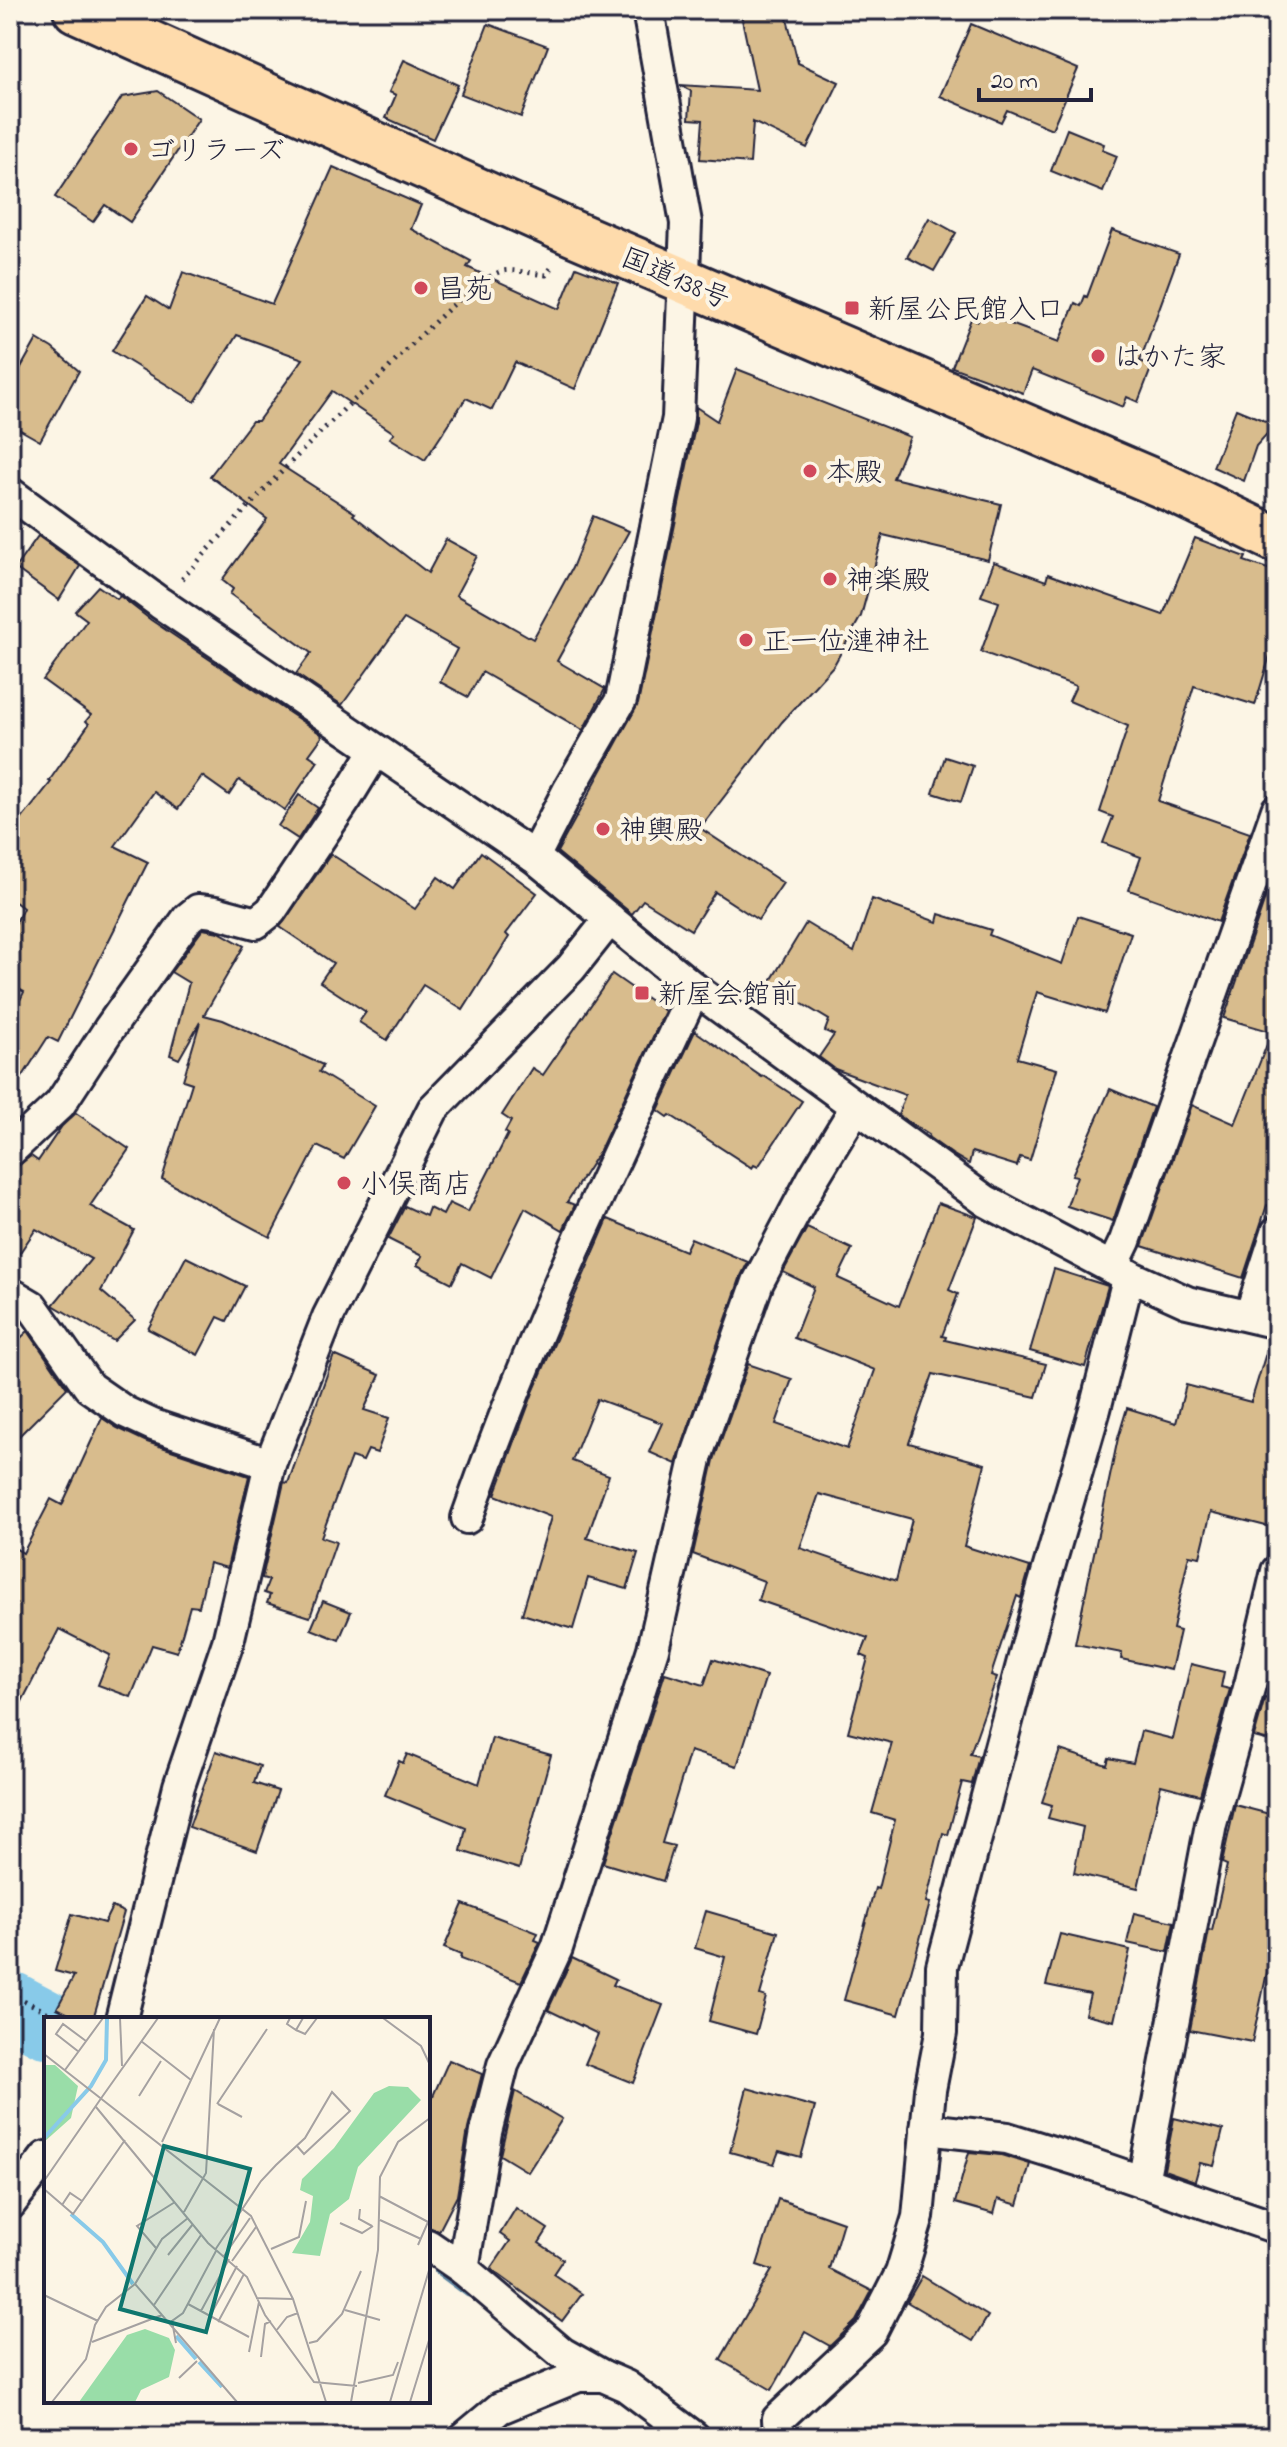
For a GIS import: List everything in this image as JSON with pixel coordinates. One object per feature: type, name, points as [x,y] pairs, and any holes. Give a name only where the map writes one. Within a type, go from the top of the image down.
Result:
[{"type":"highway","name":"国道138号","points":[[76,10],[570,232],[1171,489],[1277,540]]},
{"type":"street","points":[[534,857],[621,700],[678,418],[686,223],[648,10]]},
{"type":"street","points":[[10,493],[160,603],[534,857],[695,989],[986,1201],[1187,1302],[1264,1320],[1277,1232]]},
{"type":"street","points":[[10,1151],[60,1104],[188,918],[198,910],[256,923],[271,911],[376,750]]},
{"type":"street","points":[[779,2437],[778,2419],[871,2332],[901,2273],[918,2217],[930,2090],[941,2033],[942,1966],[1037,1608],[1095,1409],[1125,1241],[1277,810]]},
{"type":"street","points":[[121,2017],[179,1786],[228,1642],[270,1464],[328,1317],[433,1109],[571,968],[610,919]]},
{"type":"street","points":[[467,1518],[494,1441],[596,1200],[695,989]]},
{"type":"street","points":[[463,2269],[486,2132],[503,2065],[557,1948],[653,1649],[697,1455],[758,1282],[813,1178],[856,1107]]},
{"type":"street","points":[[10,1293],[32,1306],[89,1387],[125,1412],[153,1425],[270,1464]]},
{"type":"street","points":[[1143,2182],[1211,1824],[1251,1681],[1277,1571]]},
{"type":"street","points":[[926,2129],[1007,2138],[1277,2228]]},
{"type":"street","points":[[10,2204],[44,2160]]},
{"type":"street","points":[[430,2246],[463,2269],[562,2353],[626,2386],[694,2437]]},
{"type":"street","points":[[465,2437],[500,2408],[578,2376],[603,2376]]},
{"type":"path","points":[[160,603],[345,408],[460,299],[503,271],[546,275],[570,232]]},
{"type":"path","points":[[10,1993],[56,2017]]},
{"type":"building","points":[[740,10],[785,10],[798,63],[839,82],[807,148],[753,122],[750,163],[700,159],[703,120],[689,119],[691,91],[680,85],[757,90]]},
{"type":"building","points":[[488,24],[548,46],[521,117],[461,94]]},
{"type":"building","points":[[971,24],[1078,69],[1052,129],[1007,110],[1001,122],[940,96]]},
{"type":"building","points":[[404,60],[458,85],[433,139],[386,118],[396,95],[389,92]]},
{"type":"building","points":[[158,91],[199,119],[130,222],[105,205],[93,222],[55,197],[122,97]]},
{"type":"building","points":[[1067,129],[1104,144],[1102,150],[1117,156],[1103,192],[1051,171]]},
{"type":"building","points":[[333,167],[421,205],[411,229],[471,261],[467,267],[559,309],[576,267],[618,283],[575,389],[515,362],[492,410],[466,398],[425,460],[390,438],[394,433],[332,391],[279,464],[355,513],[353,515],[428,573],[446,539],[477,556],[456,595],[533,639],[572,568],[593,516],[629,531],[557,661],[605,689],[583,730],[482,672],[468,697],[440,682],[457,649],[404,619],[342,705],[296,674],[311,653],[230,594],[233,589],[222,580],[267,519],[210,476],[252,421],[258,421],[303,359],[237,335],[195,402],[112,351],[147,296],[169,310],[183,272],[272,304]]},
{"type":"building","points":[[929,218],[956,233],[934,271],[907,257]]},
{"type":"building","points":[[1112,230],[1179,254],[1140,361],[1152,366],[1138,402],[1127,397],[1123,407],[1032,370],[1023,393],[952,367],[971,319],[978,321],[981,313],[1059,342],[1075,303],[1081,306],[1087,297]]},
{"type":"building","points":[[37,339],[79,371],[40,441],[10,424],[10,387]]},
{"type":"building","name":"正一位漣神社","points":[[737,369],[910,437],[893,478],[1001,504],[988,560],[883,535],[861,616],[834,665],[782,722],[700,828],[783,883],[758,920],[715,892],[691,930],[643,900],[632,914],[557,852],[638,704],[696,422],[696,407],[717,421]]},
{"type":"building","points":[[1236,409],[1275,425],[1256,446],[1244,481],[1213,467]]},
{"type":"building","points":[[38,536],[80,566],[59,600],[15,568]]},
{"type":"building","points":[[1195,538],[1246,557],[1244,561],[1277,572],[1277,632],[1255,705],[1194,686],[1158,801],[1250,833],[1218,922],[1129,890],[1141,857],[1103,843],[1113,817],[1100,812],[1128,726],[1069,701],[1076,686],[981,652],[999,602],[981,596],[994,562],[1046,581],[1048,574],[1163,615]]},
{"type":"building","points":[[98,586],[117,599],[120,596],[321,734],[309,755],[318,761],[285,810],[239,780],[229,795],[202,776],[178,809],[154,792],[115,846],[148,862],[58,1042],[48,1037],[10,1096],[10,1020],[24,992],[10,984],[10,935],[23,908],[10,898],[10,834],[51,782],[89,724],[86,721],[91,715],[43,680],[87,620],[75,611]]},
{"type":"building","points":[[945,757],[973,766],[961,802],[933,793]]},
{"type":"building","points":[[299,795],[318,808],[298,839],[278,826]]},
{"type":"building","points":[[481,852],[537,893],[506,934],[509,937],[463,1010],[423,985],[387,1040],[359,1022],[366,1012],[320,982],[333,963],[280,927],[331,854],[415,909],[438,877],[455,889]]},
{"type":"building","points":[[1277,864],[1277,1209],[1267,1205],[1243,1278],[1142,1246],[1192,1105],[1235,1124],[1272,1032],[1224,1018]]},
{"type":"building","points":[[872,899],[937,922],[939,914],[991,930],[989,935],[1062,964],[1078,916],[1131,933],[1105,1013],[1037,992],[1017,1058],[1057,1069],[1030,1160],[1020,1157],[1017,1166],[972,1152],[969,1164],[952,1154],[898,1115],[905,1095],[835,1069],[819,1057],[834,1035],[825,1031],[829,1020],[769,984],[806,923],[854,952]]},
{"type":"building","points":[[203,929],[219,932],[244,946],[204,1015],[223,1020],[323,1065],[319,1072],[375,1106],[344,1159],[317,1146],[270,1237],[162,1179],[192,1083],[183,1080],[200,1022],[179,1059],[170,1055],[189,983],[171,972]]},
{"type":"building","points":[[612,974],[665,1011],[600,1150],[567,1202],[575,1205],[563,1230],[525,1208],[491,1278],[462,1263],[452,1283],[417,1265],[422,1256],[388,1239],[405,1206],[426,1216],[429,1208],[443,1215],[449,1203],[468,1212],[508,1134],[505,1132],[511,1121],[502,1115],[532,1068],[543,1075]]},
{"type":"building","points":[[695,1031],[802,1101],[758,1167],[754,1165],[752,1168],[658,1110]]},
{"type":"building","points":[[1110,1089],[1153,1107],[1113,1221],[1067,1206],[1077,1176],[1072,1175]]},
{"type":"building","points":[[76,1113],[129,1149],[90,1206],[134,1230],[101,1291],[135,1320],[114,1341],[53,1305],[91,1259],[36,1229],[10,1267],[10,1175],[31,1156],[38,1161],[62,1126]]},
{"type":"building","points":[[938,1203],[977,1217],[949,1290],[958,1294],[942,1336],[946,1337],[945,1340],[1046,1364],[1036,1397],[933,1374],[909,1443],[985,1464],[964,1546],[1030,1567],[991,1675],[997,1677],[970,1754],[979,1756],[972,1784],[962,1782],[948,1835],[943,1833],[926,1902],[930,1903],[899,2015],[844,2000],[875,1888],[878,1889],[895,1820],[872,1813],[892,1743],[848,1732],[868,1658],[861,1655],[868,1638],[758,1600],[764,1581],[693,1554],[714,1460],[748,1364],[792,1379],[776,1424],[847,1449],[875,1370],[794,1338],[814,1287],[783,1272],[807,1228],[852,1249],[838,1278],[899,1306]],"holes":[[[819,1494],[912,1519],[896,1581],[800,1548]]]},
{"type":"building","points":[[608,1219],[685,1251],[691,1238],[748,1262],[676,1464],[649,1452],[662,1423],[597,1399],[572,1461],[609,1475],[587,1538],[638,1553],[627,1589],[588,1578],[573,1629],[522,1614],[551,1517],[495,1495],[534,1390]]},
{"type":"building","points":[[186,1257],[245,1286],[227,1321],[218,1317],[198,1355],[148,1329]]},
{"type":"building","points":[[1054,1269],[1108,1286],[1085,1367],[1030,1351]]},
{"type":"building","points":[[28,1331],[67,1388],[10,1445],[10,1348]]},
{"type":"building","points":[[1270,1340],[1277,1340],[1277,1500],[1270,1527],[1211,1512],[1200,1557],[1189,1555],[1173,1629],[1180,1631],[1171,1670],[1121,1659],[1122,1653],[1075,1644],[1127,1408],[1176,1423],[1186,1385],[1251,1402]]},
{"type":"building","points":[[334,1355],[380,1375],[364,1410],[389,1418],[377,1453],[368,1450],[363,1461],[351,1457],[321,1537],[336,1542],[310,1617],[267,1603],[270,1595],[264,1593],[269,1580],[262,1578],[284,1482],[288,1483]]},
{"type":"building","points":[[102,1418],[147,1442],[249,1476],[227,1568],[209,1563],[199,1607],[190,1606],[177,1652],[152,1645],[131,1697],[98,1685],[110,1655],[59,1629],[10,1725],[10,1545],[23,1553],[51,1499],[62,1505]]},
{"type":"building","points":[[323,1601],[351,1612],[339,1640],[311,1629]]},
{"type":"building","points":[[713,1659],[766,1676],[737,1766],[690,1751],[662,1843],[674,1846],[663,1881],[603,1863],[665,1673],[704,1685]]},
{"type":"building","points":[[1191,1664],[1224,1672],[1221,1687],[1230,1689],[1200,1795],[1161,1785],[1138,1888],[1074,1873],[1083,1827],[1048,1818],[1052,1805],[1042,1802],[1060,1750],[1107,1765],[1109,1758],[1133,1763],[1141,1731],[1173,1739]]},
{"type":"building","points":[[1265,1698],[1277,1701],[1277,1743],[1254,1737]]},
{"type":"building","points":[[492,1738],[551,1755],[519,1869],[461,1851],[466,1828],[385,1795],[399,1761],[403,1763],[407,1754],[479,1784]]},
{"type":"building","points":[[216,1751],[260,1766],[254,1783],[278,1791],[257,1851],[189,1827]]},
{"type":"building","points":[[1235,1805],[1277,1816],[1277,1878],[1268,1911],[1277,1913],[1277,1970],[1268,1968],[1252,2042],[1190,2030],[1209,1930],[1212,1931],[1227,1865],[1222,1863]]},
{"type":"building","points":[[463,1904],[538,1933],[535,1940],[540,1942],[521,1982],[460,1959],[461,1955],[444,1948]]},
{"type":"building","points":[[112,1907],[124,1912],[94,2017],[74,2017],[57,2008],[74,1976],[55,1971],[72,1914],[104,1923]]},
{"type":"building","points":[[706,1911],[778,1932],[760,1995],[766,1997],[756,2034],[709,2021],[725,1957],[695,1948]]},
{"type":"building","points":[[1134,1913],[1174,1922],[1168,1952],[1127,1943]]},
{"type":"building","points":[[1060,1934],[1130,1950],[1114,2021],[1085,2014],[1090,1994],[1046,1985]]},
{"type":"building","points":[[572,1958],[616,1979],[613,1985],[663,2005],[633,2083],[585,2064],[598,2034],[548,2010]]},
{"type":"building","points":[[449,2060],[482,2074],[468,2129],[457,2196],[439,2231],[430,2228],[430,2103]]},
{"type":"building","points":[[747,2088],[815,2107],[801,2157],[779,2151],[774,2164],[730,2152]]},
{"type":"building","points":[[515,2091],[562,2119],[528,2172],[500,2155]]},
{"type":"building","points":[[1174,2118],[1223,2130],[1214,2166],[1200,2163],[1195,2181],[1164,2170]]},
{"type":"building","points":[[969,2152],[1001,2155],[1030,2164],[1018,2205],[998,2199],[994,2214],[955,2203]]},
{"type":"building","points":[[778,2199],[843,2222],[829,2269],[872,2291],[856,2321],[830,2346],[805,2332],[772,2390],[720,2360],[772,2270],[757,2265]]},
{"type":"building","points":[[516,2208],[548,2229],[539,2243],[563,2259],[553,2274],[582,2294],[562,2321],[491,2269],[510,2241],[500,2234]]},
{"type":"building","points":[[922,2276],[988,2316],[973,2341],[907,2302]]},
{"type":"waterway","points":[[10,2005],[44,2023]]},
{"type":"waterway","points":[[438,2269],[469,2292]]},
{"type":"place","name":"ゴリラーズ","points":[[131,149]]},
{"type":"place","name":"昌苑","points":[[421,288]]},
{"type":"place","name":"新屋公民館入口","points":[[852,308]]},
{"type":"place","name":"はかた家","points":[[1098,356]]},
{"type":"place","name":"本殿","points":[[810,471]]},
{"type":"place","name":"神楽殿","points":[[830,579]]},
{"type":"place","name":"正一位漣神社","points":[[746,640]]},
{"type":"place","name":"神輿殿","points":[[603,829]]},
{"type":"place","name":"新屋会館前","points":[[642,993]]},
{"type":"place","name":"小俣商店","points":[[344,1183]]}]
